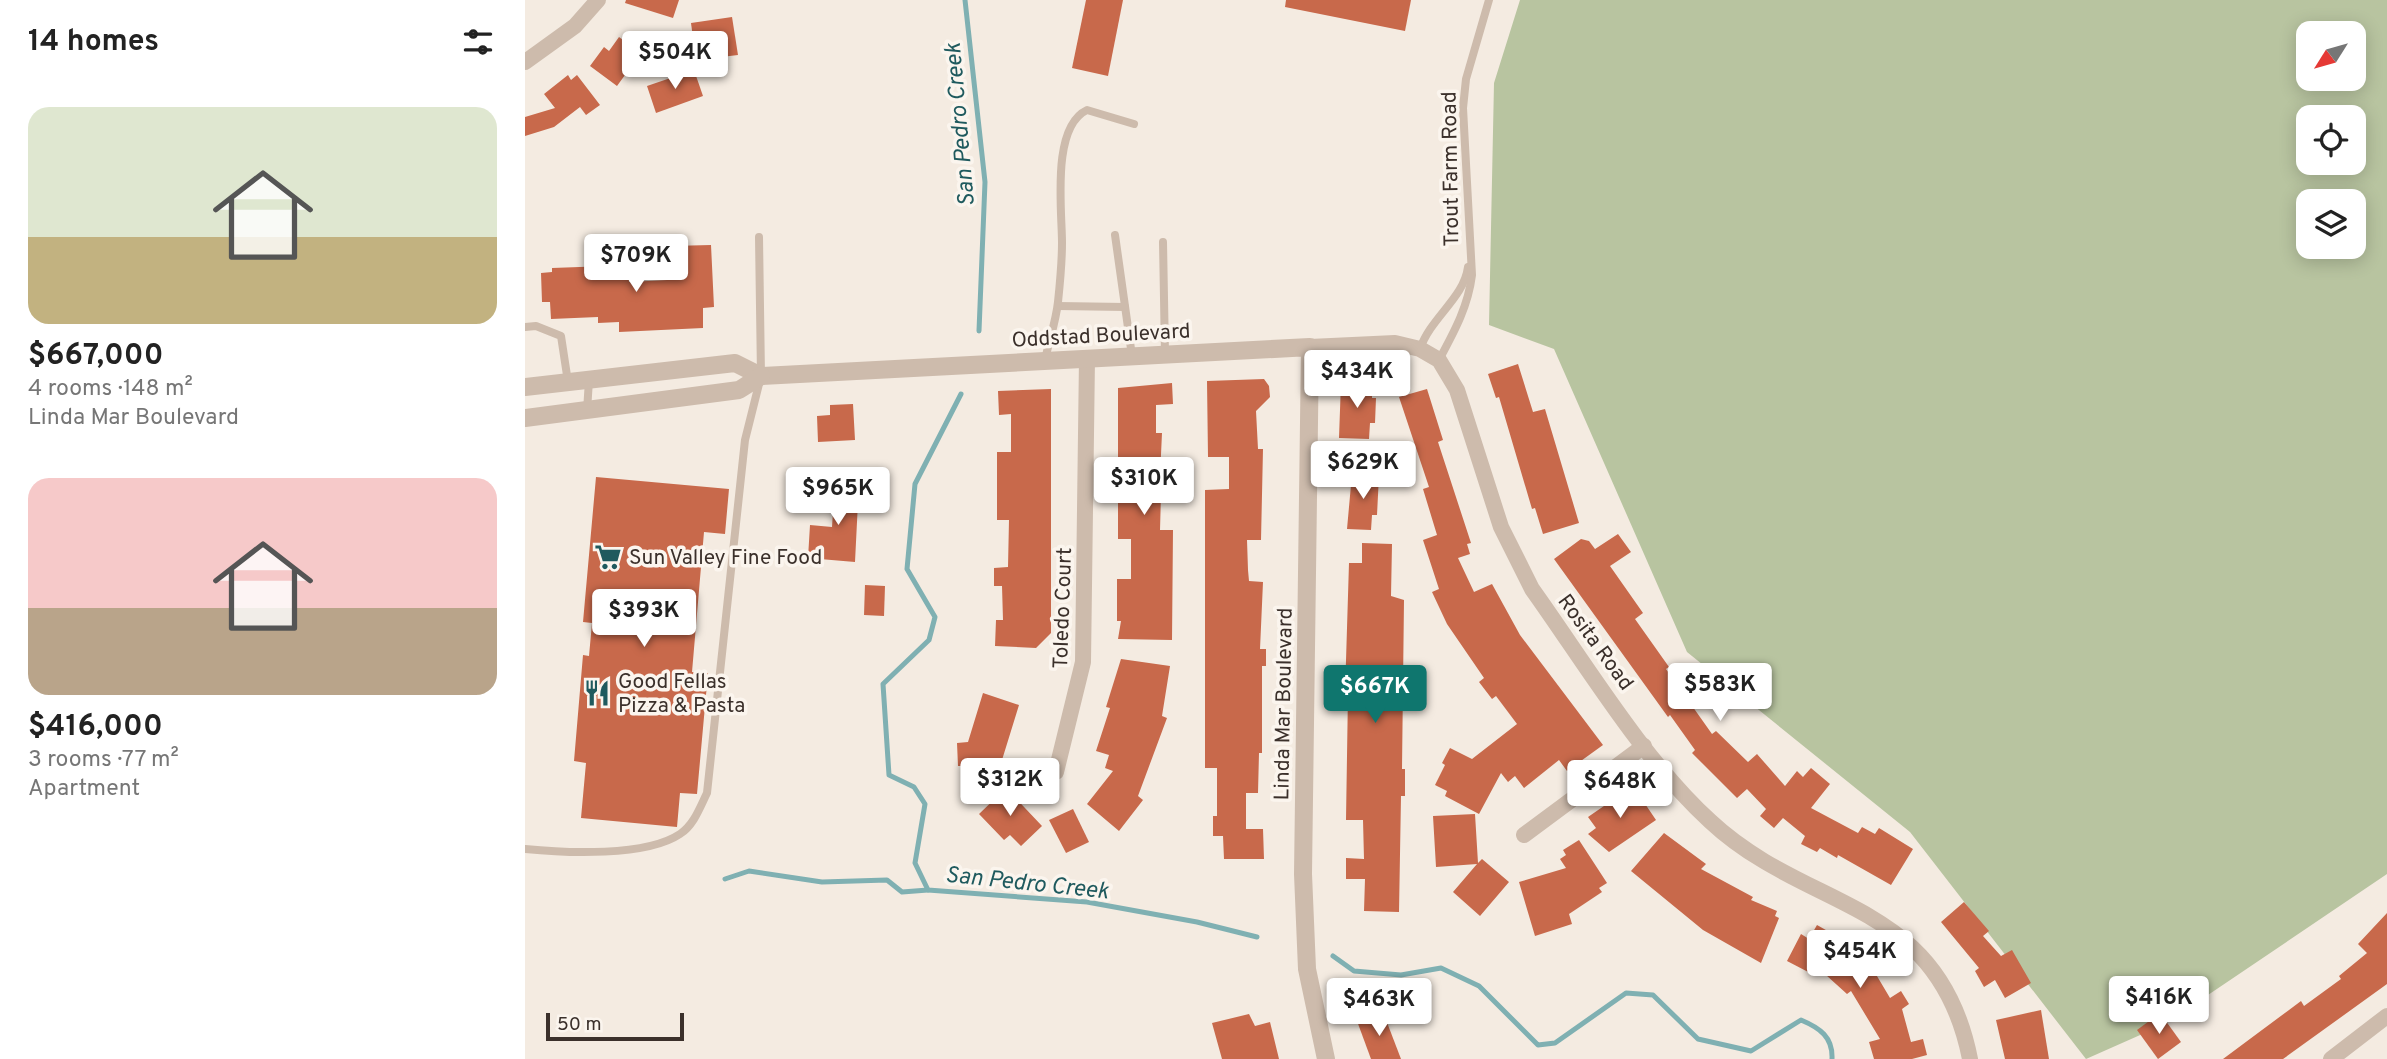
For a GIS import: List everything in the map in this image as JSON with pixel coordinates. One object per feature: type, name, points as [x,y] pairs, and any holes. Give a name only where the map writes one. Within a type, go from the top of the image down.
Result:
[{"type":"street","points":[[525,62],[575,26],[598,0]]},
{"type":"street","name":"Oddstad Boulevard","points":[[525,418],[739,390],[761,376],[1395,343],[1420,349],[1439,360]]},
{"type":"street","name":"Linda Mar Boulevard","points":[[1310,347],[1303,874],[1307,969],[1326,1059]]},
{"type":"street","name":"Toledo Court","points":[[1056,772],[1083,662],[1087,358]]},
{"type":"street","name":"Rosita Road","points":[[1439,360],[1457,390],[1514,558],[1532,589],[1644,746],[1687,799],[1739,846],[1791,877],[1865,912],[1896,932],[1921,957],[1941,984],[1957,1014],[1970,1059]]},
{"type":"street","name":"Oddstad Boulevard","points":[[525,387],[735,363],[761,376]]},
{"type":"street","points":[[1524,835],[1644,746]]},
{"type":"street","points":[[2331,1059],[2387,1016]]},
{"type":"lane","name":"Trout Farm Road","points":[[1439,360],[1466,308],[1472,275],[1463,108],[1466,79],[1489,0]]},
{"type":"lane","points":[[1045,360],[1058,306],[1062,243],[1061,169],[1073,123],[1087,110],[1135,124]]},
{"type":"lane","points":[[1115,235],[1132,356]]},
{"type":"lane","points":[[525,849],[550,852],[642,848],[681,834],[697,815],[707,793],[745,440],[761,376],[759,237]]},
{"type":"lane","points":[[1163,242],[1165,354]]},
{"type":"lane","name":"Trout Farm Road","points":[[1420,349],[1434,320],[1462,287],[1470,257]]},
{"type":"lane","points":[[1058,306],[1125,307]]},
{"type":"lane","points":[[525,327],[535,326],[561,336],[569,382]]},
{"type":"lane","points":[[587,411],[589,380]]},
{"type":"green space","points":[[1520,0],[2387,0],[2387,874],[2165,1024],[2086,1059],[1910,832],[1687,652],[1554,349],[1489,325],[1494,83]]},
{"type":"building","points":[[626,0],[679,0],[673,18],[625,3]]},
{"type":"building","points":[[1086,0],[1123,0],[1108,76],[1072,68]]},
{"type":"building","points":[[1286,0],[1411,0],[1405,31],[1285,7]]},
{"type":"building","points":[[732,17],[738,55],[696,60],[691,23]]},
{"type":"building","points":[[619,37],[641,53],[617,86],[590,66],[604,47],[609,51]]},
{"type":"building","points":[[694,70],[703,96],[656,113],[647,86]]},
{"type":"building","points":[[568,75],[571,80],[577,75],[600,105],[586,115],[580,107],[554,127],[525,136],[525,117],[555,108],[544,94]]},
{"type":"building","points":[[711,245],[714,307],[703,308],[703,328],[619,332],[619,322],[598,323],[598,317],[551,319],[550,302],[542,302],[541,273],[552,272],[552,268],[607,266],[607,275],[629,274],[629,282],[667,280],[665,251],[671,251],[671,246]]},
{"type":"building","points":[[1518,364],[1533,412],[1545,409],[1579,523],[1543,534],[1535,508],[1532,509],[1499,397],[1496,398],[1488,374]]},
{"type":"building","points":[[1264,379],[1269,386],[1270,397],[1256,411],[1258,449],[1263,449],[1261,540],[1247,540],[1249,581],[1263,582],[1260,649],[1266,649],[1266,666],[1262,666],[1262,753],[1259,753],[1258,793],[1246,793],[1246,829],[1263,829],[1264,859],[1224,859],[1223,836],[1213,836],[1213,816],[1217,816],[1217,768],[1205,768],[1205,490],[1229,489],[1229,457],[1208,457],[1207,381]]},
{"type":"building","points":[[1341,382],[1372,383],[1372,398],[1376,398],[1375,423],[1370,423],[1369,439],[1339,438]]},
{"type":"building","points":[[1172,383],[1173,404],[1156,405],[1156,433],[1162,433],[1160,476],[1173,477],[1172,495],[1161,494],[1160,530],[1173,530],[1172,640],[1118,639],[1121,621],[1117,621],[1117,579],[1131,579],[1131,539],[1118,539],[1118,388]]},
{"type":"building","points":[[1051,389],[1051,633],[1036,648],[995,646],[996,620],[1003,620],[1002,586],[994,586],[994,568],[1008,567],[1009,520],[997,520],[997,452],[1011,452],[1011,414],[999,415],[998,391]]},
{"type":"building","points":[[1427,389],[1443,440],[1438,442],[1471,543],[1467,544],[1470,554],[1458,558],[1474,592],[1492,584],[1520,635],[1603,745],[1567,771],[1559,760],[1524,788],[1515,776],[1508,782],[1501,773],[1479,814],[1445,796],[1447,791],[1435,785],[1445,765],[1442,763],[1450,748],[1472,759],[1517,724],[1496,696],[1492,699],[1479,682],[1484,678],[1447,624],[1432,592],[1439,589],[1423,540],[1437,535],[1423,489],[1429,487],[1399,397]]},
{"type":"building","points":[[853,404],[855,440],[818,442],[817,416],[830,415],[830,405]]},
{"type":"building","points":[[1352,474],[1379,475],[1377,515],[1372,515],[1371,530],[1347,529]]},
{"type":"building","points":[[596,477],[729,489],[725,534],[704,532],[692,672],[708,673],[697,794],[680,793],[677,827],[581,818],[586,763],[574,761],[583,655],[589,656],[592,623],[583,622]]},
{"type":"building","points":[[835,480],[859,482],[855,562],[808,558],[810,525],[832,527]]},
{"type":"building","points":[[1618,534],[1631,552],[1610,566],[1643,613],[1635,619],[1712,734],[1716,731],[1748,762],[1757,754],[1785,786],[1797,771],[1803,777],[1811,768],[1830,784],[1811,808],[1858,833],[1862,827],[1875,834],[1879,828],[1913,849],[1891,885],[1838,855],[1837,858],[1820,848],[1817,852],[1801,844],[1805,836],[1783,818],[1774,828],[1760,816],[1766,809],[1747,789],[1737,798],[1692,753],[1695,750],[1670,715],[1668,717],[1554,559],[1581,539],[1589,541],[1595,549]]},
{"type":"building","points":[[1362,543],[1392,544],[1391,596],[1404,600],[1402,769],[1405,769],[1405,796],[1401,796],[1399,912],[1364,911],[1365,879],[1346,879],[1346,858],[1364,859],[1363,820],[1346,820],[1348,693],[1345,693],[1349,563],[1362,563]]},
{"type":"building","points":[[865,585],[885,586],[884,616],[864,615]]},
{"type":"building","points":[[1121,659],[1170,666],[1162,716],[1167,718],[1138,796],[1143,800],[1119,831],[1087,804],[1113,771],[1105,768],[1109,755],[1096,751],[1110,708],[1106,707]]},
{"type":"building","points":[[983,693],[1019,705],[1002,760],[1009,760],[1009,778],[965,779],[965,766],[958,766],[957,743],[968,742]]},
{"type":"building","points":[[1633,786],[1656,820],[1609,852],[1588,834],[1596,828],[1588,817]]},
{"type":"building","points":[[1006,788],[1042,826],[1021,846],[1010,835],[1004,840],[979,814]]},
{"type":"building","points":[[1073,809],[1089,842],[1066,853],[1049,820]]},
{"type":"building","points":[[1475,814],[1478,863],[1482,859],[1509,882],[1480,916],[1453,892],[1477,864],[1436,867],[1433,816]]},
{"type":"building","points":[[1664,833],[1706,864],[1701,869],[1753,897],[1751,900],[1777,911],[1775,916],[1779,918],[1761,963],[1703,930],[1631,871]]},
{"type":"building","points":[[1579,840],[1607,883],[1599,888],[1602,892],[1569,914],[1572,924],[1535,936],[1519,882],[1566,868],[1560,859],[1566,855],[1563,850]]},
{"type":"building","points":[[1964,902],[1989,931],[1983,936],[2001,956],[2012,950],[2031,983],[2005,998],[1995,980],[1984,987],[1975,971],[1979,968],[1941,922]]},
{"type":"building","points":[[2387,913],[2387,984],[2283,1059],[2223,1059],[2301,1001],[2304,1006],[2341,979],[2339,976],[2367,953],[2358,944]]},
{"type":"building","points":[[1817,925],[1840,938],[1845,932],[1880,965],[1874,971],[1890,998],[1901,991],[1909,1004],[1902,1009],[1911,1042],[1923,1039],[1927,1055],[1912,1059],[1874,1059],[1869,1042],[1880,1039],[1851,991],[1847,994],[1816,966],[1812,974],[1787,961],[1801,934],[1809,939]]},
{"type":"building","points":[[2041,1010],[2049,1059],[2005,1059],[1996,1020]]},
{"type":"building","points":[[1383,1012],[1401,1059],[1371,1059],[1357,1021]]},
{"type":"building","points":[[2160,1013],[2181,1042],[2158,1059],[2137,1030]]},
{"type":"building","points":[[1249,1014],[1255,1026],[1270,1022],[1279,1059],[1222,1059],[1212,1023]]},
{"type":"waterway","name":"San Pedro Creek","points":[[965,0],[985,182],[979,331]]},
{"type":"waterway","name":"San Pedro Creek","points":[[961,394],[915,484],[907,569],[935,617],[929,640],[883,684],[889,775],[914,787],[925,804],[915,863],[928,890],[1087,902],[1197,922],[1257,937]]},
{"type":"waterway","points":[[725,879],[749,871],[822,882],[887,880],[902,892],[928,890]]},
{"type":"waterway","points":[[1333,956],[1354,971],[1401,975],[1441,968],[1479,986],[1538,1045],[1555,1043],[1626,993],[1653,995],[1698,1039],[1751,1051],[1801,1020],[1814,1026],[1828,1039],[1832,1059]]},
{"type":"place","name":"Sun Valley Fine Food","points":[[608,557]]},
{"type":"place","name":"Good Fellas Pizza & Pasta","points":[[597,693]]}]
